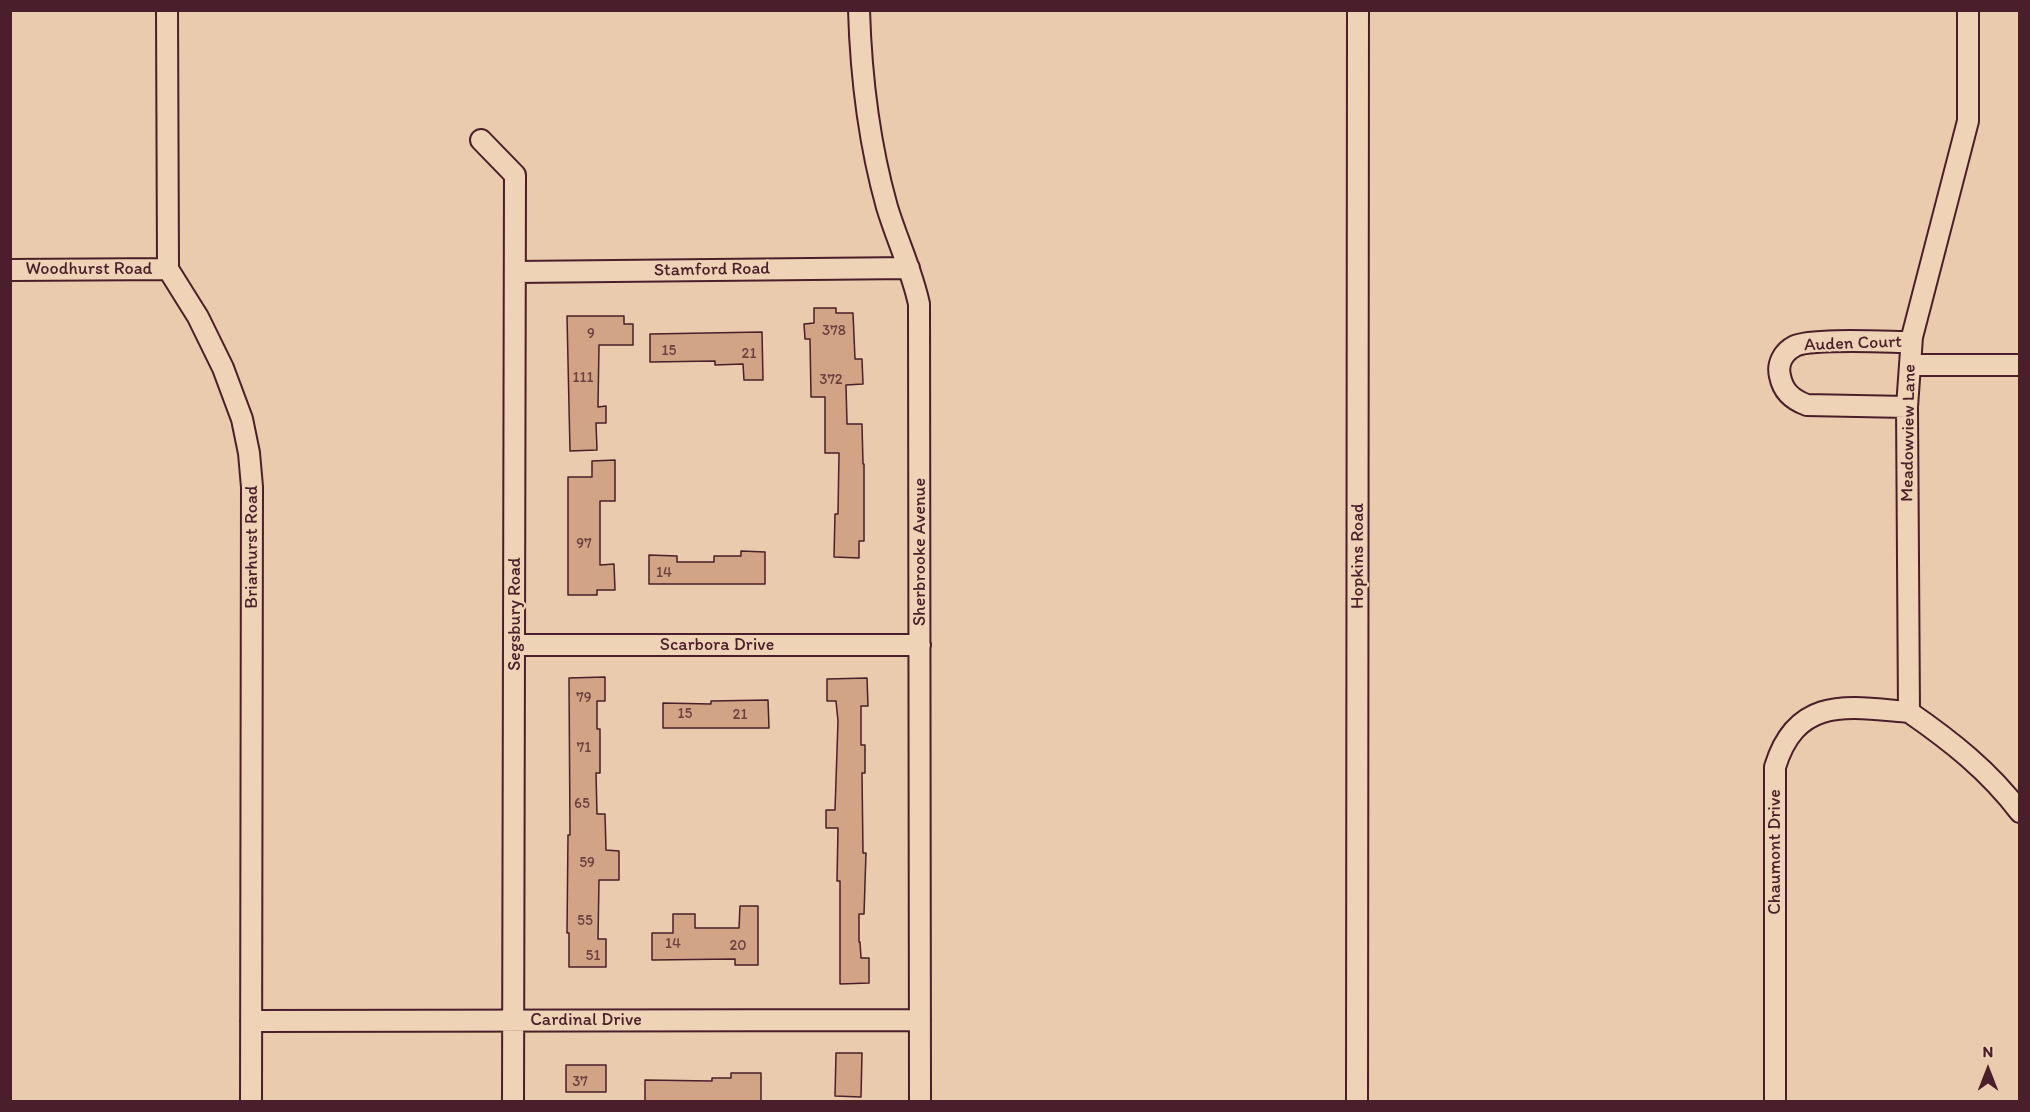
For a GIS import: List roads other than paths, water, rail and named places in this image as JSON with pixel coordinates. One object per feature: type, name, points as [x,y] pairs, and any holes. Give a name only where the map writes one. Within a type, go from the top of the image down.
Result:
[{"type":"street","points":[[167,10],[168,269]]},
{"type":"street","name":"Sherbrooke Avenue","points":[[860,10],[868,127],[888,211],[909,268],[919,304],[920,1101]]},
{"type":"street","name":"Hopkins Road","points":[[1357,1101],[1358,10]]},
{"type":"street","name":"Meadowview Lane","points":[[1910,712],[1907,407],[1911,342],[1968,121],[1968,10]]},
{"type":"street","name":"Segsbury Road","points":[[481,140],[515,175],[513,1101]]},
{"type":"street","name":"Stamford Road","points":[[516,272],[909,268]]},
{"type":"street","name":"Woodhurst Road","points":[[10,270],[168,269]]},
{"type":"street","name":"Briarhurst Road","points":[[168,269],[198,317],[223,368],[242,419],[249,453],[252,487],[251,1101]]},
{"type":"street","name":"Auden Court","points":[[1907,407],[1807,405],[1793,400],[1782,384],[1778,370],[1783,354],[1797,345],[1911,342]]},
{"type":"street","points":[[1910,365],[2019,365]]},
{"type":"street","name":"Scarbora Drive","points":[[515,645],[920,645]]},
{"type":"street","name":"Chaumont Drive","points":[[1775,1101],[1775,767],[1780,750],[1801,723],[1816,714],[1839,707],[1910,712]]},
{"type":"street","points":[[1910,712],[1946,737],[1979,765],[2019,812]]},
{"type":"street","name":"Cardinal Drive","points":[[251,1021],[920,1020]]}]
